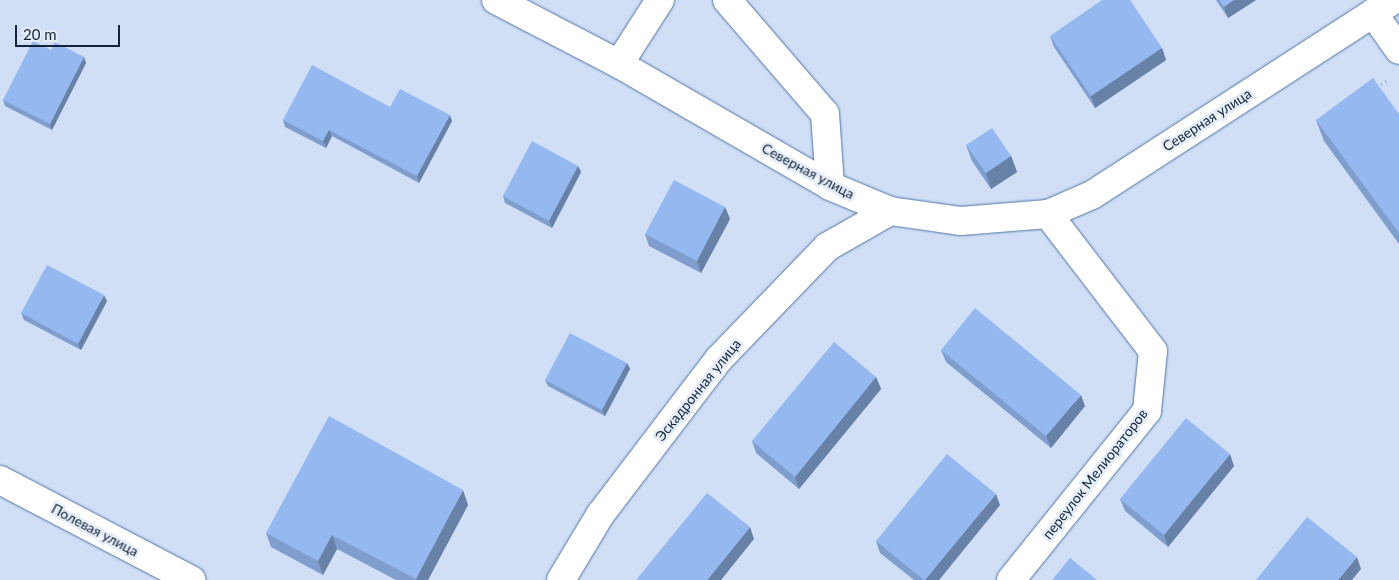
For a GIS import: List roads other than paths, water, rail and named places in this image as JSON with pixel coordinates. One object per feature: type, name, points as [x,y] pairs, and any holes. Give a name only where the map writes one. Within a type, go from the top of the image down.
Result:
[{"type":"street","name":"Северная улица","points":[[496,0],[620,64],[830,186],[890,211],[961,221],[1048,214],[1092,195],[1383,7]]},
{"type":"street","points":[[620,64],[660,0]]},
{"type":"street","points":[[727,0],[825,114],[830,186]]},
{"type":"street","points":[[1383,7],[1399,50]]},
{"type":"street","name":"Эскадронная улица","points":[[561,580],[600,515],[719,359],[827,247],[890,211]]},
{"type":"street","name":"переулок Мелиораторов","points":[[1011,580],[1147,412],[1153,351],[1048,214]]},
{"type":"street","name":"Полевая улица","points":[[0,480],[191,580]]}]
